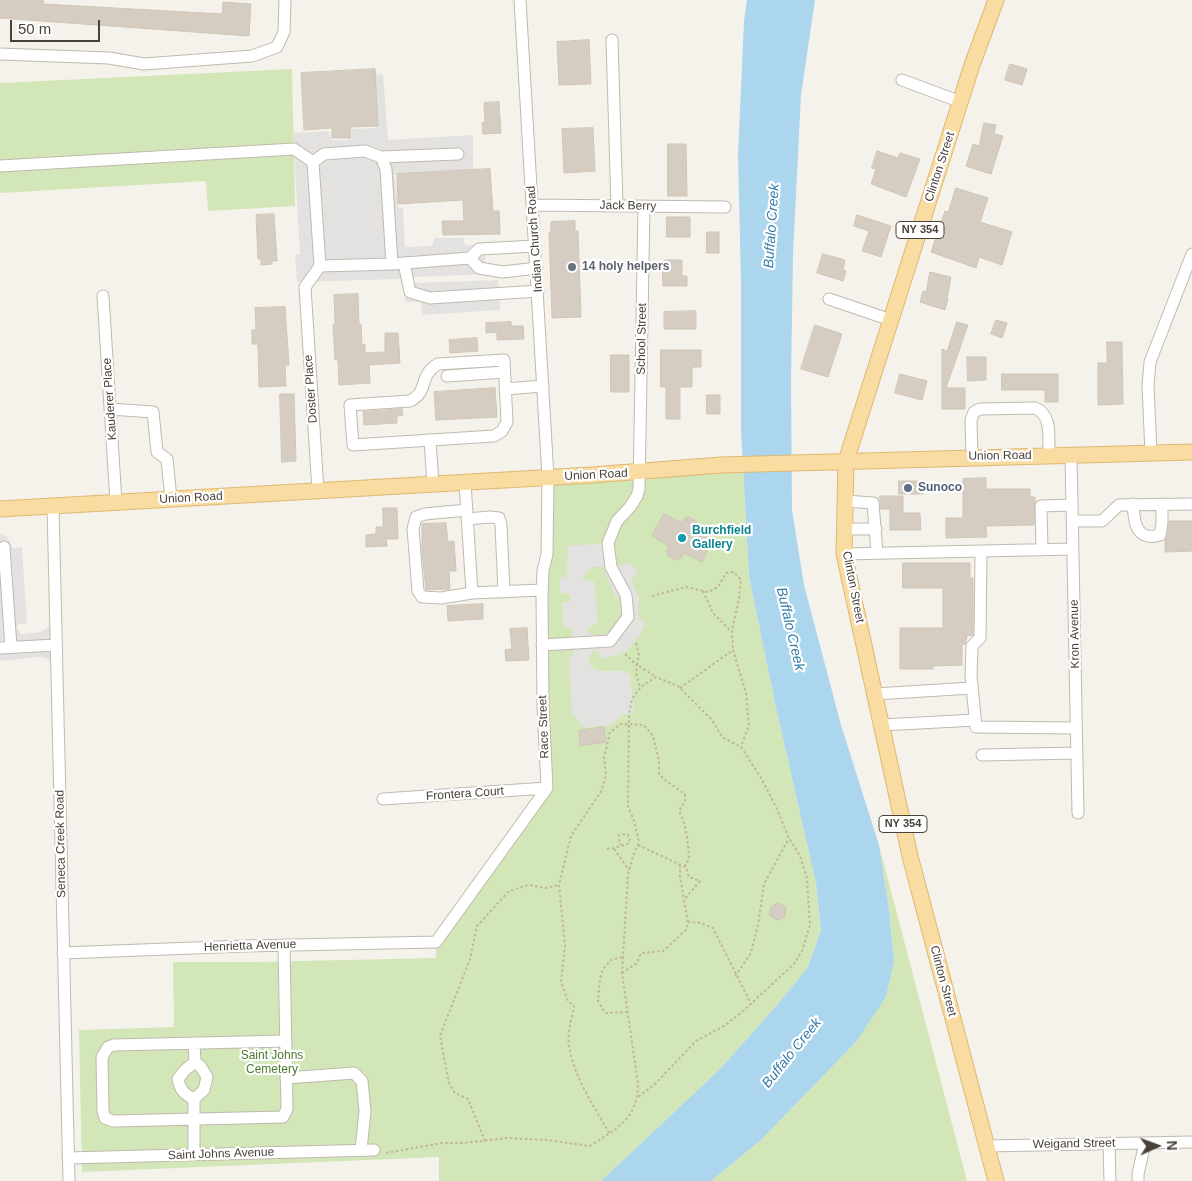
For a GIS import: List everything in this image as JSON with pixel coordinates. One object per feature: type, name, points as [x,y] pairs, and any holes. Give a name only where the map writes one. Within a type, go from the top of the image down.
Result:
[{"type":"main road","name":"Clinton Street","points":[[996,0],[961,102],[846,461],[844,554],[910,856],[996,1181]]},
{"type":"main road","name":"Union Road","points":[[0,509],[639,472],[721,465],[1192,452]]},
{"type":"street","points":[[0,54],[109,58],[144,64],[252,56],[277,47],[284,32],[285,0]]},
{"type":"street","name":"Indian Church Road","points":[[520,0],[548,477]]},
{"type":"street","points":[[612,40],[617,206]]},
{"type":"street","points":[[902,80],[961,102]]},
{"type":"street","points":[[0,166],[294,149],[313,162]]},
{"type":"street","points":[[313,162],[324,154],[365,151],[381,157],[458,154]]},
{"type":"street","points":[[381,157],[386,169],[398,263],[410,292],[430,298],[538,291]]},
{"type":"street","points":[[313,162],[320,266],[470,258],[479,249],[535,246]]},
{"type":"street","name":"Jack Berry","points":[[532,205],[724,207]]},
{"type":"street","name":"School Street","points":[[542,644],[610,641],[628,617],[626,595],[611,567],[608,542],[617,520],[630,507],[637,496],[644,206]]},
{"type":"street","points":[[1152,453],[1148,386],[1150,362],[1192,254]]},
{"type":"street","points":[[470,258],[479,268],[503,272],[536,268]]},
{"type":"street","name":"Doster Place","points":[[318,491],[305,287],[320,266]]},
{"type":"street","name":"Kauderer Place","points":[[104,296],[116,502]]},
{"type":"street","points":[[829,299],[891,320]]},
{"type":"street","points":[[504,360],[505,389],[507,422],[502,431],[494,436],[353,445],[350,405],[410,401],[417,398],[421,392],[425,376],[430,369],[438,364],[504,360]]},
{"type":"street","points":[[447,376],[504,372]]},
{"type":"street","points":[[505,389],[544,386]]},
{"type":"street","points":[[972,457],[971,420],[974,412],[980,409],[1035,408],[1041,411],[1048,419],[1049,455]]},
{"type":"street","points":[[110,409],[153,412],[157,452],[168,458],[172,499]]},
{"type":"street","points":[[430,440],[433,484]]},
{"type":"street","name":"Kron Avenue","points":[[1072,455],[1078,813]]},
{"type":"street","name":"Race Street","points":[[547,788],[542,590],[543,570],[547,554],[548,477]]},
{"type":"street","points":[[465,482],[472,593]]},
{"type":"street","points":[[845,501],[873,503],[877,553]]},
{"type":"street","points":[[1133,504],[1138,530],[1144,535],[1155,536],[1160,535],[1162,504]]},
{"type":"street","points":[[1073,521],[1102,521],[1119,505],[1192,504]]},
{"type":"street","points":[[1042,550],[1041,506],[1072,505]]},
{"type":"street","name":"Seneca Creek Road","points":[[53,506],[68,1181]]},
{"type":"street","points":[[504,592],[501,525],[499,518],[467,514],[425,514],[416,517],[413,529],[418,592],[422,597],[441,598],[472,593],[504,592],[542,590]]},
{"type":"street","points":[[845,529],[876,529]]},
{"type":"street","points":[[4,547],[6,648],[56,645]]},
{"type":"street","points":[[844,554],[1073,549]]},
{"type":"street","points":[[976,723],[971,676],[972,646],[980,638],[982,552]]},
{"type":"street","points":[[875,694],[972,688]]},
{"type":"street","points":[[882,725],[976,723],[1076,728]]},
{"type":"street","points":[[982,755],[1077,754]]},
{"type":"street","name":"Frontera Court","points":[[383,799],[547,788]]},
{"type":"street","name":"Henrietta Avenue","points":[[63,953],[436,942],[547,788]]},
{"type":"street","points":[[284,945],[286,1041],[286,1109],[283,1117],[113,1121],[105,1118],[103,1111],[102,1057],[108,1047],[114,1045],[286,1041]]},
{"type":"street","points":[[194,1043],[195,1062],[201,1067],[207,1077],[204,1090],[194,1098]]},
{"type":"street","points":[[194,1098],[185,1095],[179,1087],[178,1079],[195,1062]]},
{"type":"street","points":[[286,1078],[354,1073],[362,1081],[366,1111],[361,1150]]},
{"type":"street","points":[[194,1098],[194,1154]]},
{"type":"street","points":[[1138,1181],[1145,1142]]},
{"type":"street","name":"Weigand Street","points":[[987,1146],[1192,1142]]},
{"type":"street","points":[[1110,1143],[1110,1181]]},
{"type":"street","name":"Saint Johns Avenue","points":[[68,1158],[374,1150]]},
{"type":"path","points":[[652,596],[686,587],[708,592],[718,587],[726,573],[734,572],[741,580],[732,632],[733,650],[746,693],[749,725],[741,748]]},
{"type":"path","points":[[703,591],[713,613],[732,632]]},
{"type":"path","points":[[636,644],[640,655],[636,673],[640,689]]},
{"type":"path","points":[[680,688],[702,670],[733,650]]},
{"type":"path","points":[[625,654],[656,677],[680,688],[712,720],[722,738],[741,748],[761,778],[789,838],[800,856],[807,878],[810,925],[802,951],[794,964],[742,1012],[724,1026],[696,1041],[655,1084],[638,1097]]},
{"type":"path","points":[[374,1150],[388,1153],[413,1147],[507,1138],[590,1146],[629,1118],[638,1097],[638,1084],[622,973],[622,958],[629,870],[639,842],[628,806],[628,724],[632,699],[640,689],[656,677]]},
{"type":"path","points":[[610,1133],[575,1068],[568,1043],[574,1006],[568,1001],[561,982],[565,946],[559,885],[571,836],[602,790],[606,775],[604,758],[610,732],[621,724],[644,725],[653,736],[659,761],[659,774],[685,794],[685,801],[679,811],[684,819],[688,844],[689,860],[685,864],[689,877],[700,881],[684,900]]},
{"type":"path","points":[[607,849],[614,849],[630,843],[630,838],[627,834],[619,835],[621,845]]},
{"type":"path","points":[[736,976],[751,953],[758,926],[764,884],[789,838]]},
{"type":"path","points":[[638,845],[686,867]]},
{"type":"path","points":[[614,849],[629,870]]},
{"type":"path","points":[[622,973],[637,963],[642,952],[663,951],[686,930],[688,922],[680,876],[680,865]]},
{"type":"path","points":[[485,1141],[468,1099],[455,1092],[449,1083],[440,1036],[470,958],[477,926],[510,891],[528,885],[546,888],[559,885]]},
{"type":"path","points":[[688,922],[713,928],[751,1004]]},
{"type":"path","points":[[622,958],[611,960],[603,969],[598,1001],[605,1012],[628,1012]]},
{"type":"green space","points":[[292,69],[295,206],[208,211],[206,181],[0,193],[0,83]]},
{"type":"green space","name":"Saint Johns Cemetery","points":[[743,467],[749,576],[776,708],[816,883],[821,930],[808,967],[720,1069],[601,1181],[439,1181],[439,1157],[82,1172],[79,1030],[174,1027],[173,962],[436,958],[436,942],[547,788],[543,706],[548,477]]},
{"type":"green space","points":[[879,845],[967,1181],[711,1181],[761,1140],[856,1042],[886,997],[894,960],[889,909]]},
{"type":"shaded area","points":[[383,74],[388,140],[473,135],[473,172],[395,174],[398,208],[403,208],[405,247],[432,246],[434,238],[463,238],[465,245],[484,244],[486,274],[414,277],[414,283],[498,280],[500,310],[422,315],[421,302],[406,302],[401,279],[297,282],[295,255],[300,254],[293,133],[328,131],[332,140],[348,140],[348,129],[376,128],[373,75]]},
{"type":"shaded area","points":[[0,533],[7,537],[13,548],[22,547],[27,623],[18,624],[17,629],[21,634],[41,632],[50,625],[52,664],[46,658],[39,657],[0,661]]},
{"type":"shaded area","points":[[613,543],[614,560],[620,566],[630,562],[638,574],[632,578],[632,583],[639,598],[638,618],[646,622],[639,637],[628,649],[617,655],[602,659],[598,650],[593,651],[589,657],[591,667],[599,671],[624,671],[630,675],[634,708],[632,714],[624,714],[610,725],[585,728],[572,714],[569,659],[573,656],[572,628],[563,626],[562,603],[569,602],[571,598],[569,594],[560,593],[560,578],[567,576],[568,546]],"holes":[[[592,567],[603,567],[616,598],[622,595],[625,617],[614,629],[605,634],[592,635],[587,628],[598,623],[594,581],[586,581],[582,577]]]},
{"type":"water","name":"Buffalo Creek","points":[[747,0],[815,0],[801,95],[793,254],[791,381],[792,510],[804,585],[841,725],[879,845],[889,909],[894,961],[886,997],[856,1042],[761,1140],[711,1181],[601,1181],[720,1069],[778,1004],[808,967],[821,930],[816,883],[776,708],[749,576],[741,430],[741,282],[738,155],[744,21]]},
{"type":"building","points":[[0,0],[34,0],[44,1],[43,4],[222,14],[223,2],[251,4],[249,36],[0,18]]},
{"type":"building","points":[[589,40],[591,84],[559,85],[557,42]]},
{"type":"building","points":[[1010,64],[1027,69],[1022,85],[1005,80]]},
{"type":"building","points":[[375,69],[378,126],[350,127],[350,138],[332,138],[332,128],[304,130],[301,73]]},
{"type":"building","points":[[499,102],[501,133],[483,134],[482,123],[485,122],[484,103]]},
{"type":"building","points":[[984,123],[996,125],[994,134],[1003,136],[991,174],[966,166],[973,144],[979,146]]},
{"type":"building","points":[[593,128],[595,171],[564,173],[562,129]]},
{"type":"building","points":[[668,144],[686,144],[687,196],[668,196]]},
{"type":"building","points":[[877,151],[898,158],[900,153],[920,159],[906,197],[871,184],[876,169],[872,168]]},
{"type":"building","points":[[490,169],[493,211],[499,211],[500,234],[443,235],[442,221],[464,221],[463,200],[398,204],[397,174]]},
{"type":"building","points":[[956,188],[988,198],[980,222],[1012,232],[1002,265],[979,257],[976,268],[931,252],[945,211],[948,212]]},
{"type":"building","points":[[274,214],[277,261],[272,261],[272,264],[261,265],[261,259],[258,259],[256,215]]},
{"type":"building","points":[[857,215],[891,226],[881,257],[862,251],[869,231],[854,226]]},
{"type":"building","points":[[667,217],[690,217],[690,237],[667,237]]},
{"type":"building","points":[[575,221],[575,231],[578,231],[581,317],[552,318],[549,232],[551,232],[551,222]]},
{"type":"building","points":[[707,232],[719,232],[719,253],[707,253]]},
{"type":"building","points":[[823,254],[845,260],[843,270],[846,271],[843,281],[817,273]]},
{"type":"building","points":[[665,260],[682,260],[682,276],[687,276],[687,286],[663,286],[662,266],[665,266]]},
{"type":"building","points":[[930,272],[951,277],[945,310],[920,302],[923,291],[926,292]]},
{"type":"building","points":[[358,294],[359,324],[361,324],[362,345],[365,344],[365,353],[385,352],[385,333],[398,333],[400,363],[369,365],[370,383],[339,385],[333,325],[335,325],[334,295]]},
{"type":"building","points":[[285,307],[289,365],[285,365],[286,386],[259,387],[258,344],[252,344],[252,330],[256,330],[255,308]]},
{"type":"building","points":[[696,311],[696,329],[664,329],[664,312]]},
{"type":"building","points":[[996,320],[1007,323],[1002,338],[991,334]]},
{"type":"building","points":[[511,322],[511,326],[523,326],[524,339],[497,340],[497,332],[486,333],[486,323]]},
{"type":"building","points":[[957,322],[968,325],[946,388],[965,388],[965,409],[942,409],[942,349],[947,351]]},
{"type":"building","points":[[815,325],[842,334],[828,377],[801,369]]},
{"type":"building","points":[[477,338],[478,351],[450,353],[449,340]]},
{"type":"building","points":[[1107,342],[1122,342],[1123,404],[1098,405],[1098,363],[1107,363]]},
{"type":"building","points":[[661,350],[701,350],[701,367],[692,367],[692,387],[680,387],[680,419],[666,419],[666,387],[661,387]]},
{"type":"building","points":[[611,355],[629,355],[629,392],[611,392]]},
{"type":"building","points":[[967,357],[986,357],[986,380],[968,381]]},
{"type":"building","points":[[900,374],[927,381],[922,400],[895,393]]},
{"type":"building","points":[[1002,374],[1058,374],[1058,402],[1045,402],[1045,390],[1002,390]]},
{"type":"building","points":[[495,388],[497,417],[436,420],[434,392]]},
{"type":"building","points":[[280,394],[294,394],[296,461],[282,462]]},
{"type":"building","points":[[707,395],[720,395],[720,414],[707,414]]},
{"type":"building","points":[[402,409],[403,415],[397,416],[397,423],[364,425],[363,412]]},
{"type":"building","points":[[986,478],[986,489],[1030,489],[1030,497],[1035,497],[1034,525],[986,526],[987,537],[946,538],[946,518],[963,518],[963,479]]},
{"type":"building","points":[[899,481],[923,481],[923,494],[899,494]]},
{"type":"building","points":[[880,496],[903,496],[903,513],[920,513],[921,530],[890,530],[890,509],[881,509]]},
{"type":"building","points":[[383,508],[397,508],[398,539],[386,539],[387,546],[366,547],[366,535],[376,534],[376,527],[383,527]]},
{"type":"building","name":"Burchfield Gallery","points":[[664,514],[682,523],[685,518],[689,517],[696,521],[698,525],[695,530],[713,539],[702,562],[684,553],[681,558],[675,560],[668,556],[669,546],[652,536]]},
{"type":"building","points":[[1170,521],[1192,521],[1192,551],[1165,552],[1165,540]]},
{"type":"building","points":[[446,523],[448,542],[454,541],[456,571],[449,571],[450,589],[426,590],[422,551],[422,524]]},
{"type":"building","points":[[903,563],[970,563],[970,578],[973,578],[973,635],[967,636],[965,644],[962,645],[962,665],[933,666],[933,669],[900,669],[900,628],[943,628],[943,588],[903,588]]},
{"type":"building","points":[[483,604],[483,619],[448,621],[447,606]]},
{"type":"building","points":[[527,628],[529,660],[506,661],[505,650],[512,649],[510,629]]},
{"type":"building","points":[[604,727],[606,742],[580,746],[579,731]]},
{"type":"building","points":[[779,903],[786,908],[785,917],[777,920],[769,915],[771,907]]},
{"type":"place","name":"14 holy helpers","points":[[572,267]]},
{"type":"place","name":"Sunoco","points":[[908,488]]},
{"type":"place","name":"Burchfield Gallery","points":[[682,538]]}]
